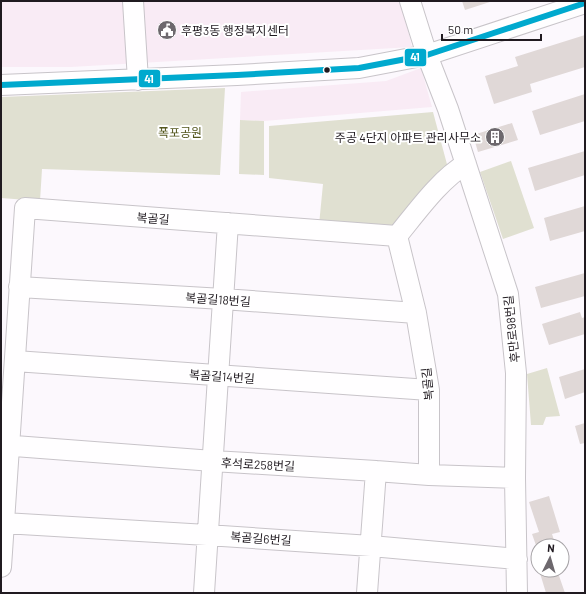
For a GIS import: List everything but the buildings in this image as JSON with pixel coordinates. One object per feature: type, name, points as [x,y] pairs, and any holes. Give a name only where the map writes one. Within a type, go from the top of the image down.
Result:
[{"type":"street","points":[[133,1],[138,80]]},
{"type":"street","name":"후만로98번길","points":[[410,1],[427,55],[448,109],[508,294],[516,373],[515,478],[517,593]]},
{"type":"street","points":[[1,85],[138,80],[360,68],[427,55],[585,3]]},
{"type":"street","points":[[397,236],[426,201],[455,171],[466,164]]},
{"type":"street","name":"복골길","points":[[1,567],[4,523],[5,445],[15,362],[25,208],[397,236],[416,313],[429,390],[429,475]]},
{"type":"street","points":[[204,593],[228,223]]},
{"type":"street","name":"복골길18번길","points":[[19,287],[223,299],[416,313]]},
{"type":"street","name":"복골길14번길","points":[[15,362],[429,390]]},
{"type":"street","name":"후석로258번길","points":[[5,445],[213,461],[376,470],[429,475],[515,478]]},
{"type":"street","points":[[367,593],[376,470]]},
{"type":"street","name":"복골길6번길","points":[[4,523],[207,534],[517,559]]},
{"type":"shaded area","points":[[1,1],[401,1],[412,47],[71,67],[1,67]]},
{"type":"shaded area","points":[[421,68],[432,107],[264,121],[240,120],[241,92],[386,81]]},
{"type":"green space","name":"폭포공원","points":[[225,88],[220,175],[42,169],[40,201],[1,198],[1,97]]},
{"type":"green space","points":[[433,112],[448,168],[402,222],[388,230],[319,225],[323,184],[269,178],[269,126]]},
{"type":"green space","points":[[240,120],[264,121],[264,175],[239,174]]},
{"type":"green space","points":[[511,161],[534,228],[503,239],[480,172]]},
{"type":"green space","points":[[547,368],[560,416],[546,417],[543,425],[531,425],[527,374]]},
{"type":"transit line","name":"41","points":[[1,85],[237,75],[359,68],[427,55],[585,3]]},
{"type":"place","name":"후평3동 행정복지센터","points":[[167,30]]},
{"type":"place","name":"주공 4단지 아파트 관리사무소","points":[[495,137]]}]
